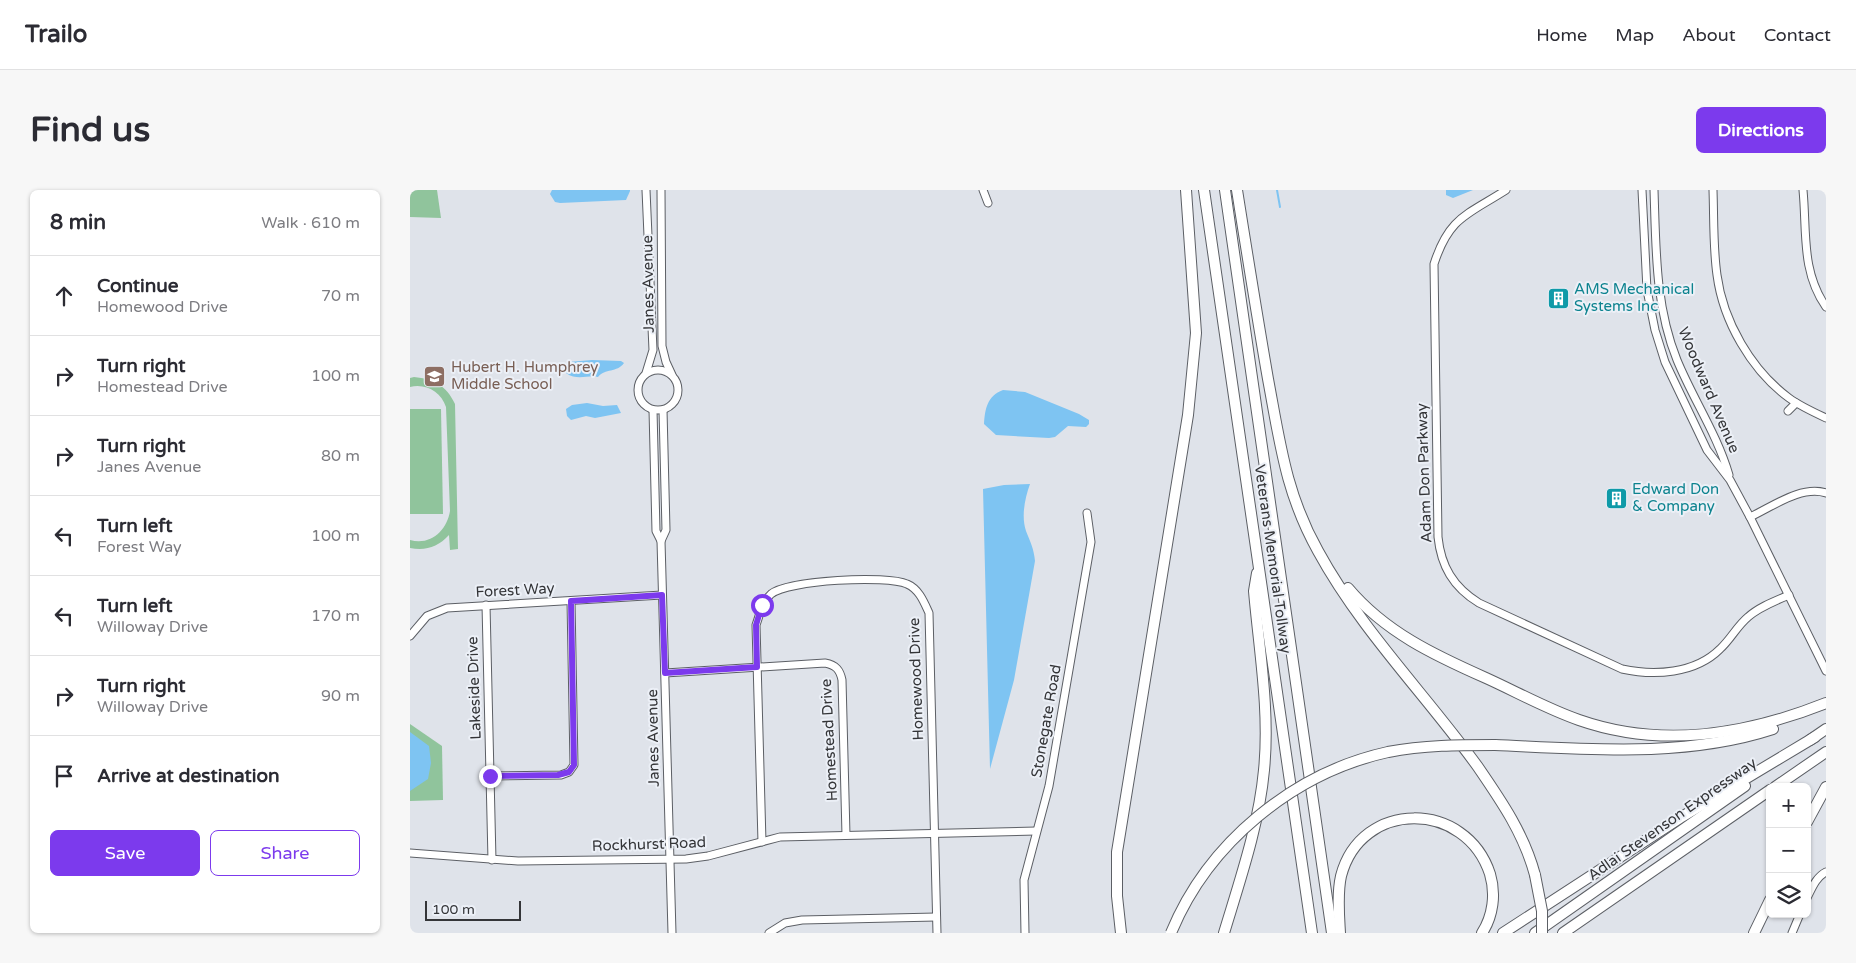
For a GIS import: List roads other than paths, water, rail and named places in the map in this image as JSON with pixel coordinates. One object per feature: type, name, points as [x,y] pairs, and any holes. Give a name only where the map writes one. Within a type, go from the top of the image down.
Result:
[{"type":"highway","points":[[1121,933],[1117,896],[1119,834],[1188,415],[1196,333],[1186,190]]},
{"type":"highway","name":"Veterans Memorial Tollway","points":[[1204,190],[1312,933]]},
{"type":"highway","name":"Veterans Memorial Tollway","points":[[1225,190],[1332,933]]},
{"type":"highway","points":[[1237,190],[1281,454],[1297,509],[1319,553],[1341,588],[1458,740],[1499,797],[1521,836],[1535,875],[1542,912],[1542,933]]},
{"type":"highway","points":[[1319,553],[1366,608],[1410,641],[1435,656],[1557,711],[1593,724],[1649,735],[1716,734],[1772,723],[1826,704]]},
{"type":"highway","points":[[1224,933],[1261,798],[1264,769],[1266,725],[1254,591],[1258,562]]},
{"type":"highway","points":[[1171,933],[1196,886],[1219,854],[1258,816],[1299,788],[1342,767],[1388,752],[1439,746],[1601,750],[1687,747],[1751,736],[1797,720],[1826,704]]},
{"type":"highway","name":"Adlai Stevenson Expressway","points":[[1535,933],[1826,729]]},
{"type":"highway","points":[[1502,933],[1680,818],[1814,737]]},
{"type":"highway","points":[[1781,783],[1826,752]]},
{"type":"highway","points":[[1811,814],[1826,786]]},
{"type":"highway","name":"Adlai Stevenson Expressway","points":[[1563,933],[1766,793]]},
{"type":"highway","points":[[1340,933],[1341,876],[1355,849],[1379,828],[1396,820],[1419,818],[1439,822],[1458,831],[1474,844],[1484,859],[1493,890],[1491,912],[1482,933]]},
{"type":"highway","points":[[1754,933],[1766,908]]},
{"type":"street","name":"Janes Avenue","points":[[646,190],[653,350],[646,373],[638,384],[638,396],[646,407],[653,410],[656,531],[661,541]]},
{"type":"street","name":"Janes Avenue","points":[[661,190],[662,346],[666,362],[679,388],[675,402],[663,410],[666,523],[661,541],[672,933]]},
{"type":"street","points":[[983,190],[988,203]]},
{"type":"street","name":"Adam Don Parkway","points":[[1506,190],[1469,211],[1454,224],[1441,243],[1434,264],[1438,537],[1442,561],[1452,579],[1460,589],[1478,603],[1622,669],[1642,672],[1673,671],[1700,664],[1721,649],[1747,617],[1789,595]]},
{"type":"street","name":"Woodward Avenue","points":[[1642,190],[1647,290],[1658,344],[1679,395],[1707,450],[1730,480],[1750,517],[1826,671]]},
{"type":"street","name":"Woodward Avenue","points":[[1654,190],[1657,275],[1667,331],[1687,382],[1721,448],[1730,480]]},
{"type":"street","points":[[1713,190],[1716,274],[1728,316],[1747,354],[1759,368],[1788,398],[1826,418]]},
{"type":"street","points":[[1803,190],[1808,265],[1816,292],[1826,307]]},
{"type":"street","points":[[646,373],[659,370],[672,375]]},
{"type":"street","points":[[1788,411],[1796,403]]},
{"type":"street","points":[[653,410],[663,410]]},
{"type":"street","points":[[1750,517],[1795,495],[1808,492],[1826,493]]},
{"type":"street","name":"Stonegate Road","points":[[1024,933],[1024,880],[1049,786],[1091,542],[1087,513]]},
{"type":"street","name":"Homewood Drive","points":[[762,842],[756,625],[762,605],[771,594],[796,584],[889,579],[908,584],[920,593],[929,613],[937,933]]},
{"type":"street","name":"Forest Way","points":[[410,636],[423,619],[435,611],[447,608],[662,595]]},
{"type":"street","points":[[490,776],[558,775],[569,772],[574,765],[571,601]]},
{"type":"street","name":"Lakeside Drive","points":[[486,605],[492,860]]},
{"type":"street","name":"Homestead Drive","points":[[665,673],[826,663],[834,666],[841,674],[846,835]]},
{"type":"street","name":"Rockhurst Road","points":[[410,852],[492,860],[670,859],[708,856],[780,837],[1036,830]]},
{"type":"street","points":[[1811,889],[1820,875],[1826,872]]},
{"type":"street","points":[[769,933],[786,923],[802,920],[936,917]]},
{"type":"street","points":[[1792,933],[1798,918]]},
{"type":"water","points":[[552,190],[630,191],[626,200],[560,203],[555,202],[550,194]]},
{"type":"water","points":[[1446,190],[1473,190],[1453,198],[1446,195]]},
{"type":"water","points":[[592,360],[621,361],[624,363],[618,368],[604,372],[598,377],[574,377],[566,373],[568,362]]},
{"type":"water","points":[[1003,390],[1025,392],[1079,414],[1089,420],[1089,424],[1086,427],[1068,426],[1055,437],[1049,438],[996,435],[984,424],[985,413],[990,399]]},
{"type":"water","points":[[587,403],[603,406],[617,405],[621,413],[595,418],[586,416],[571,420],[567,416],[566,409],[572,405]]},
{"type":"water","points":[[1030,484],[1025,501],[1024,519],[1035,561],[1014,680],[990,769],[983,489],[1004,485]]},
{"type":"water","points":[[410,732],[429,746],[431,763],[428,779],[410,791]]},
{"type":"waterway","points":[[1277,190],[1280,207]]},
{"type":"place","name":"AMS Mechanical Systems Inc","points":[[1558,298]]},
{"type":"place","name":"Hubert H. Humphrey Middle School","points":[[435,376]]},
{"type":"place","name":"Edward Don & Company","points":[[1616,498]]}]
